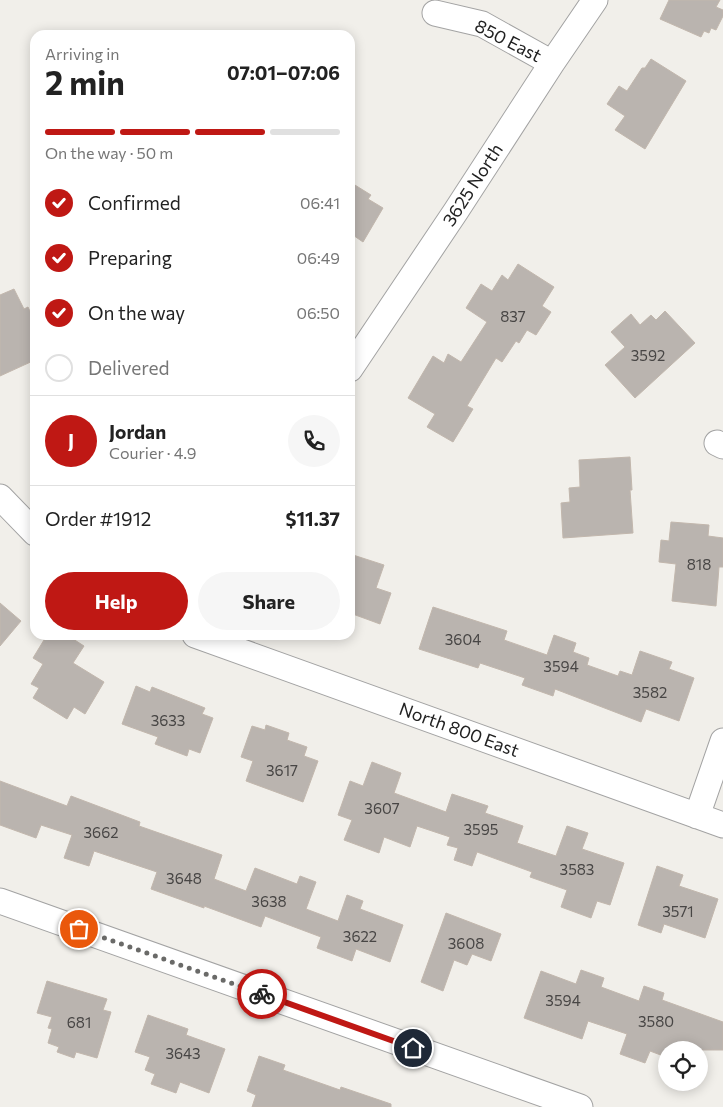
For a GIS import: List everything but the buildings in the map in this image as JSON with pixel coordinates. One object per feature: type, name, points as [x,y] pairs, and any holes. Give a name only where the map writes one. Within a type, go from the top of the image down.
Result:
[{"type":"street","name":"3625 North","points":[[355,361],[595,0]]},
{"type":"street","name":"850 East","points":[[435,12],[482,24],[552,63]]},
{"type":"street","points":[[0,497],[30,528]]},
{"type":"street","name":"North 800 East","points":[[224,640],[723,825]]},
{"type":"street","points":[[697,816],[723,741]]},
{"type":"street","points":[[2,908],[580,1107]]},
{"type":"way so far","points":[[79,929],[262,994]]},
{"type":"route","points":[[262,994],[413,1048]]}]
